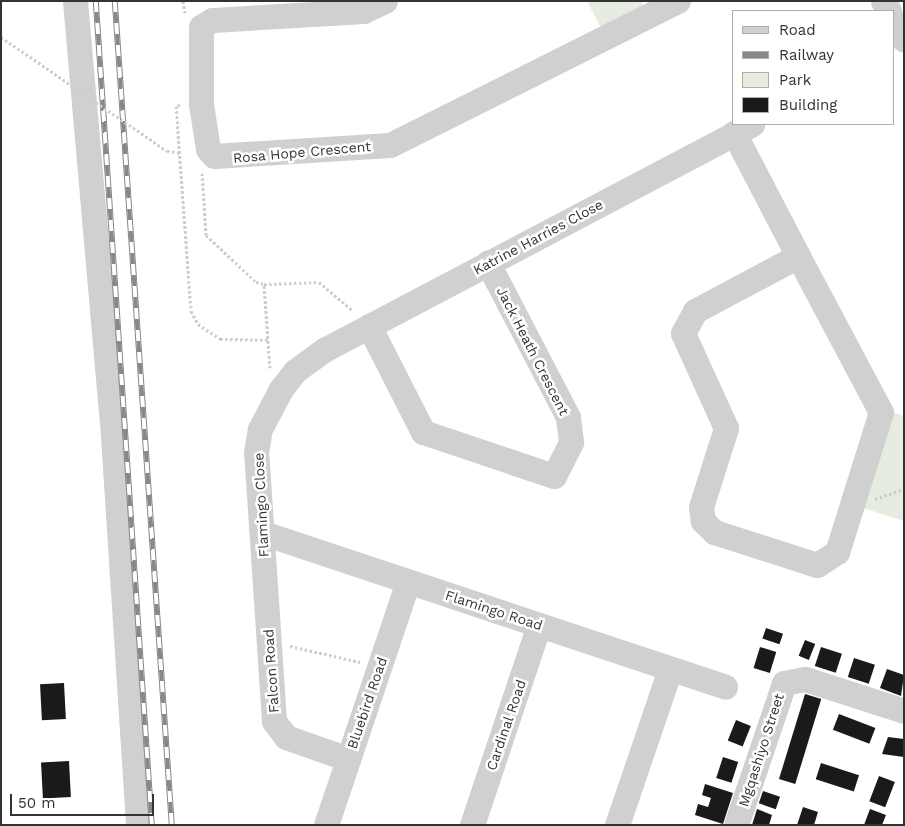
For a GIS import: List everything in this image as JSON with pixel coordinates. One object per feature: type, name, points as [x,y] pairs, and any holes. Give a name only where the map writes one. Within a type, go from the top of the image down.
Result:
[{"type":"street","points":[[75,1],[112,421],[138,825]]},
{"type":"street","name":"Rosa Hope Crescent","points":[[385,1],[364,11],[212,20],[201,26],[200,104],[208,149],[214,156],[223,159],[397,142],[678,1]]},
{"type":"street","points":[[895,23],[904,42]]},
{"type":"street","points":[[743,128],[798,256],[881,412],[837,552],[817,565],[714,532],[703,520],[701,507],[725,422],[683,333],[694,312],[798,256]]},
{"type":"street","name":"Katrine Harries Close","points":[[324,350],[365,322],[488,263],[743,128]]},
{"type":"street","name":"Jack Heath Crescent","points":[[365,322],[423,432],[554,476],[571,442],[568,418],[488,263]]},
{"type":"street","name":"Flamingo Close","points":[[267,595],[256,453],[260,429],[295,371],[324,350]]},
{"type":"street","name":"Flamingo Road","points":[[263,533],[726,687]]},
{"type":"street","name":"Bluebird Road","points":[[326,825],[408,582]]},
{"type":"street","name":"Falcon Road","points":[[267,595],[269,642],[278,730],[294,742],[348,759]]},
{"type":"street","name":"Cardinal Road","points":[[472,825],[539,625]]},
{"type":"street","points":[[617,825],[670,669]]},
{"type":"street","name":"Mgqashiyo Street","points":[[736,825],[781,689],[791,679],[805,679],[904,711]]},
{"type":"path","points":[[1,37],[167,151],[180,154]]},
{"type":"path","points":[[176,106],[194,317],[209,334],[226,341],[268,340]]},
{"type":"path","points":[[202,172],[206,235],[256,282],[264,284],[319,282],[365,322]]},
{"type":"path","points":[[264,284],[270,373]]},
{"type":"path","points":[[870,501],[904,489]]},
{"type":"path","points":[[269,642],[380,666]]},
{"type":"green space","points":[[587,1],[641,1],[643,6],[601,28]]},
{"type":"green space","points":[[892,412],[904,416],[904,521],[860,507]]},
{"type":"building","points":[[766,628],[783,634],[779,644],[762,638]]},
{"type":"building","points":[[805,640],[815,644],[809,660],[799,656]]},
{"type":"building","points":[[760,647],[776,652],[770,673],[754,668]]},
{"type":"building","points":[[821,647],[842,654],[836,673],[815,666]]},
{"type":"building","points":[[854,658],[875,665],[869,684],[848,677]]},
{"type":"building","points":[[887,669],[904,675],[901,696],[880,688]]},
{"type":"building","points":[[64,683],[66,719],[42,720],[40,684]]},
{"type":"building","points":[[805,694],[821,699],[795,784],[779,779]]},
{"type":"building","points":[[839,714],[875,728],[869,744],[833,730]]},
{"type":"building","points":[[736,720],[751,726],[743,746],[728,740]]},
{"type":"building","points":[[888,737],[904,739],[904,757],[882,754]]},
{"type":"building","points":[[723,757],[738,762],[731,783],[716,778]]},
{"type":"building","points":[[69,761],[71,797],[43,798],[41,762]]},
{"type":"building","points":[[821,763],[859,775],[854,792],[816,779]]},
{"type":"building","points":[[879,776],[895,782],[885,807],[869,801]]},
{"type":"building","points":[[705,784],[733,793],[723,824],[695,815],[698,804],[708,807],[711,798],[702,795]]},
{"type":"building","points":[[763,791],[780,797],[776,809],[759,803]]},
{"type":"building","points":[[803,807],[818,812],[814,825],[797,825]]},
{"type":"building","points":[[757,809],[772,815],[769,825],[752,825]]},
{"type":"building","points":[[870,809],[886,815],[882,825],[864,825]]},
{"type":"railway","points":[[96,1],[152,825]]},
{"type":"railway","points":[[115,1],[172,825]]}]
